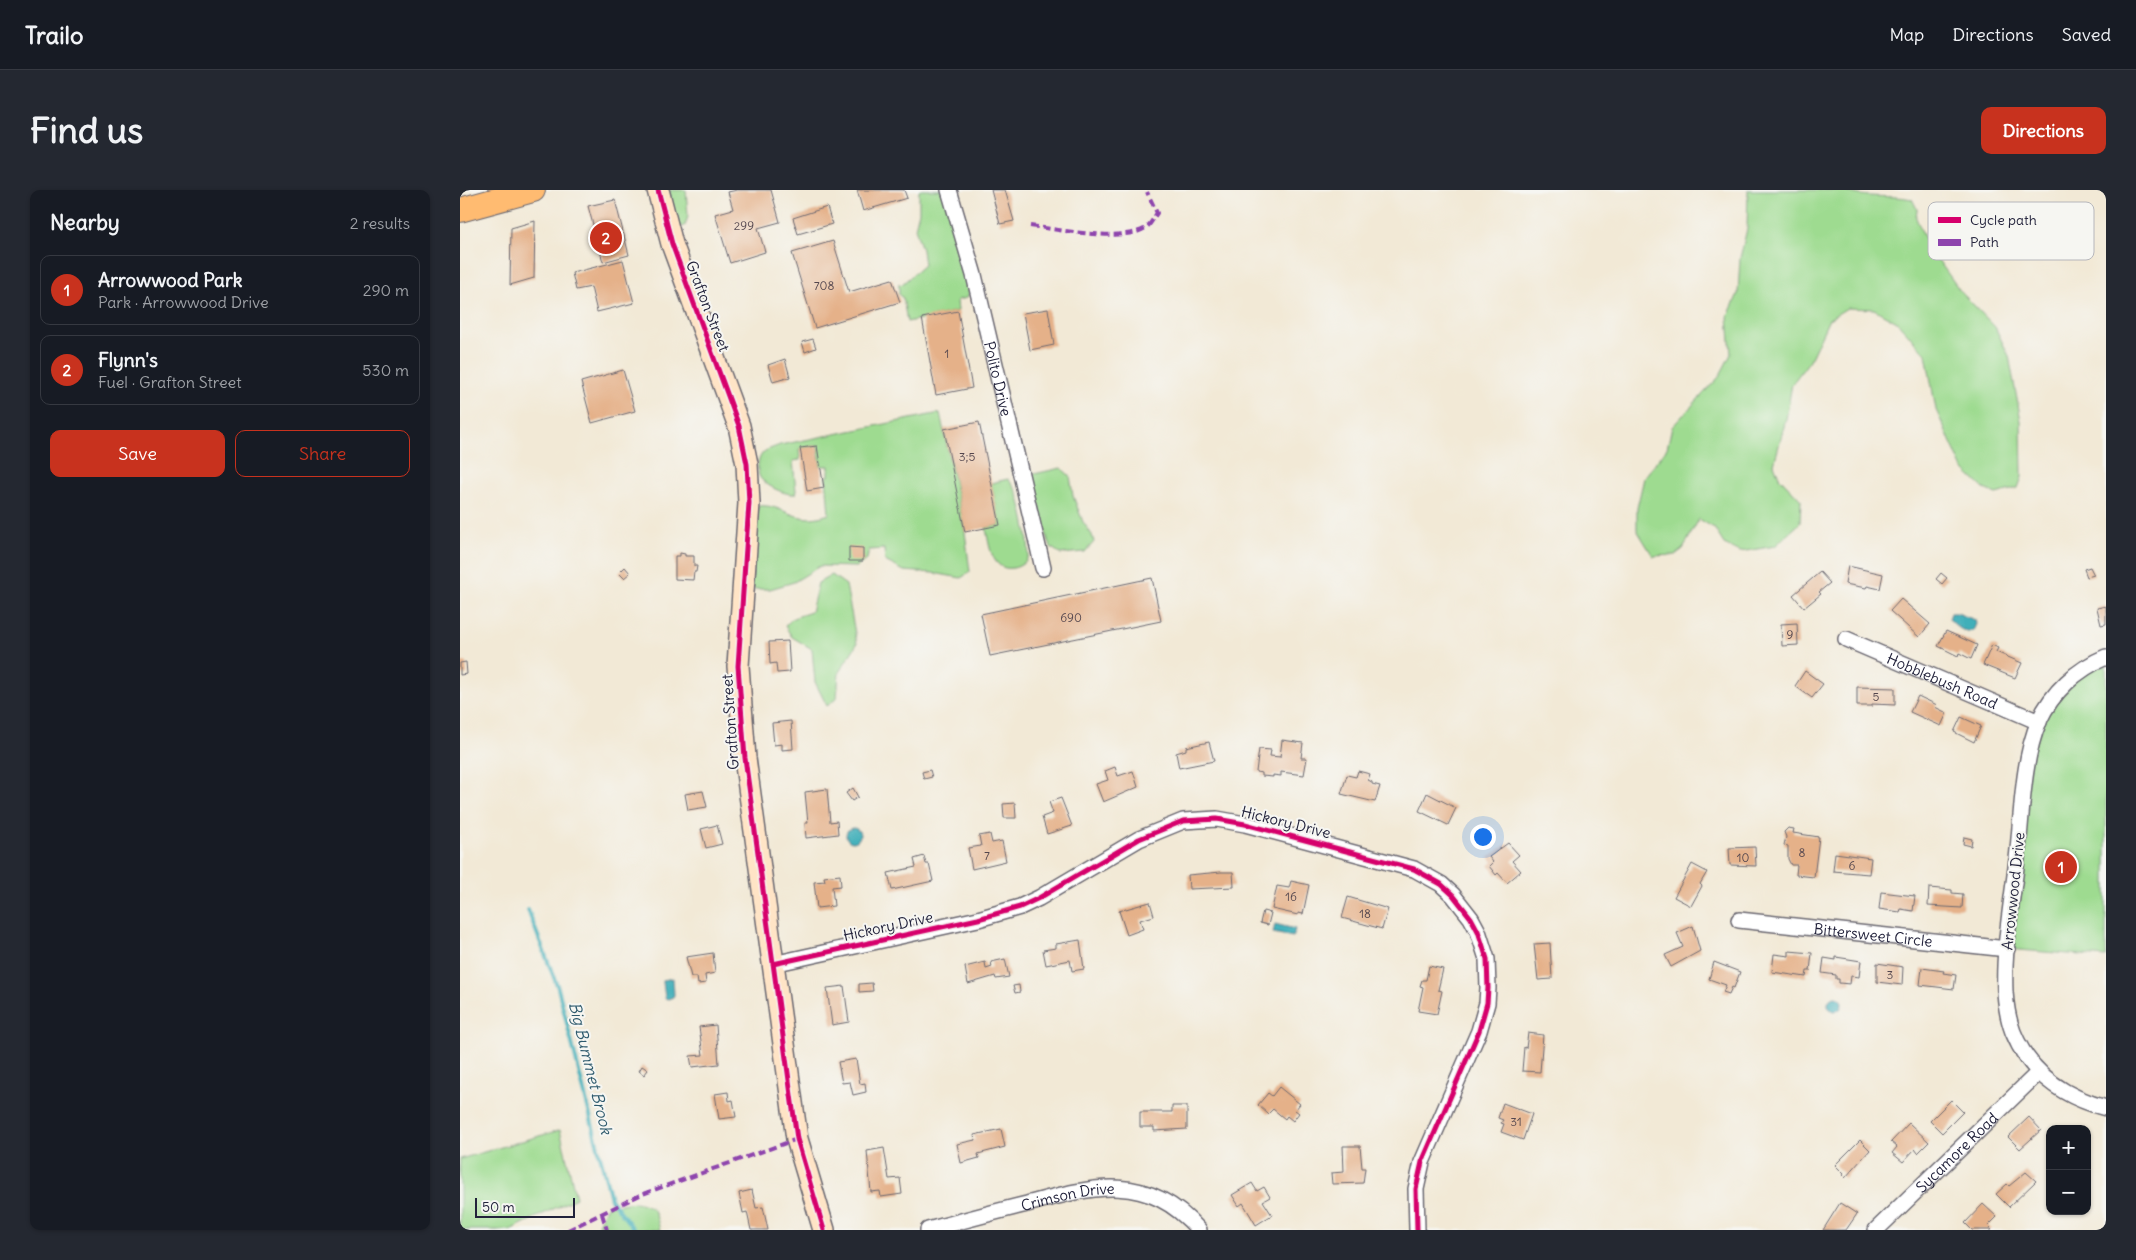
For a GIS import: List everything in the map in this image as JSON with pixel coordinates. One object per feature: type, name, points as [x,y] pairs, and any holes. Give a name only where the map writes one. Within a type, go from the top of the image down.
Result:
[{"type":"main road","points":[[460,210],[533,190]]},
{"type":"street","name":"Grafton Street","points":[[658,190],[672,244],[739,426],[747,464],[749,503],[739,689],[750,808],[798,1139],[824,1230]]},
{"type":"street","name":"Polito Drive","points":[[949,190],[974,275],[1043,568]]},
{"type":"street","name":"Hobblebush Road","points":[[1846,639],[2039,722]]},
{"type":"street","name":"Arrowwood Drive","points":[[2106,657],[2080,671],[2067,682],[2047,707],[2039,722],[2028,762],[2007,949],[2005,991],[2009,1020],[2021,1048],[2038,1073],[2078,1100],[2106,1108]]},
{"type":"street","name":"Hickory Drive","points":[[773,964],[978,919],[1020,907],[1039,898],[1138,839],[1183,821],[1217,819],[1245,824],[1414,869],[1441,884],[1467,912],[1483,945],[1488,973],[1487,1003],[1479,1031],[1422,1162],[1416,1189],[1417,1230]]},
{"type":"street","name":"Bittersweet Circle","points":[[1739,920],[2007,949]]},
{"type":"street","name":"Sycamore Road","points":[[1876,1230],[2038,1073]]},
{"type":"street","name":"Crimson Drive","points":[[928,1230],[1075,1191],[1106,1187],[1122,1188],[1153,1196],[1180,1212],[1199,1230]]},
{"type":"green space","points":[[669,190],[686,190],[688,216],[685,226],[677,227]]},
{"type":"green space","points":[[919,190],[944,190],[969,294],[967,298],[957,300],[958,311],[907,322],[903,298],[899,295],[899,283],[901,285],[924,265],[922,250],[915,228],[919,212]]},
{"type":"green space","points":[[1748,190],[1843,190],[1860,195],[1912,199],[1917,209],[1916,218],[1928,246],[1928,260],[1938,260],[1961,292],[1995,327],[2009,356],[2021,421],[2022,477],[2018,488],[1996,494],[1984,489],[1963,469],[1936,410],[1926,354],[1897,322],[1874,309],[1847,308],[1829,319],[1810,360],[1792,384],[1786,419],[1774,464],[1779,477],[1801,500],[1800,523],[1775,546],[1740,552],[1724,544],[1714,528],[1699,519],[1683,549],[1675,555],[1653,556],[1637,530],[1637,508],[1644,478],[1667,448],[1672,427],[1719,377],[1731,354],[1728,316],[1738,294],[1740,258],[1747,229]]},
{"type":"green space","points":[[940,413],[965,532],[970,572],[961,578],[933,573],[904,571],[885,561],[884,549],[869,550],[867,559],[857,567],[820,566],[794,582],[770,589],[751,589],[758,506],[767,506],[807,518],[829,514],[826,476],[829,476],[829,466],[821,466],[818,445],[799,449],[800,460],[793,461],[795,494],[777,490],[762,480],[758,469],[760,457],[765,451],[780,445]]},
{"type":"green space","points":[[1061,468],[1070,476],[1073,496],[1083,522],[1092,535],[1094,542],[1085,552],[1060,554],[1051,547],[1048,541],[1032,476]]},
{"type":"green space","points":[[1008,479],[1019,497],[1029,551],[1024,563],[1013,568],[1000,566],[996,561],[992,555],[986,528],[1000,525],[991,483]]},
{"type":"green space","points":[[832,575],[846,585],[857,644],[839,672],[837,698],[827,706],[815,682],[812,649],[792,637],[785,626],[793,618],[811,612],[818,583]]},
{"type":"green space","points":[[2106,657],[2106,957],[2007,949],[2032,741],[2056,694]]},
{"type":"green space","points":[[560,1130],[576,1198],[510,1230],[460,1230],[460,1159]]},
{"type":"green space","points":[[635,1202],[647,1205],[654,1210],[660,1230],[602,1230],[598,1224],[607,1206]]},
{"type":"water","points":[[1951,613],[1957,613],[1975,620],[1976,624],[1973,631],[1965,631],[1957,626],[1949,619]]},
{"type":"water","points":[[850,828],[856,828],[860,835],[856,842],[850,842],[846,838],[846,832]]},
{"type":"water","points":[[1275,924],[1295,929],[1293,937],[1273,933]]},
{"type":"water","points":[[673,978],[674,995],[668,999],[665,998],[663,980]]},
{"type":"water","points":[[1832,997],[1838,997],[1842,1004],[1838,1011],[1832,1011],[1828,1007],[1828,1001]]},
{"type":"building","points":[[737,190],[771,190],[780,222],[758,228],[765,252],[730,263],[715,214],[733,209],[728,192]]},
{"type":"building","points":[[857,190],[904,190],[907,198],[863,211]]},
{"type":"building","points":[[991,190],[1005,190],[1014,221],[1000,224]]},
{"type":"building","points":[[615,200],[629,255],[603,262],[588,206]]},
{"type":"building","points":[[827,207],[832,224],[798,234],[793,218]]},
{"type":"building","points":[[535,221],[534,278],[510,285],[511,228]]},
{"type":"building","points":[[833,241],[849,292],[892,279],[900,302],[815,328],[792,253]]},
{"type":"building","points":[[623,260],[634,303],[597,312],[591,287],[576,290],[572,273]]},
{"type":"building","points":[[1048,309],[1054,345],[1030,350],[1023,313]]},
{"type":"building","points":[[958,311],[972,388],[936,395],[922,318]]},
{"type":"building","points":[[813,339],[816,348],[805,352],[802,342]]},
{"type":"building","points":[[785,359],[790,377],[773,382],[768,365]]},
{"type":"building","points":[[623,370],[635,411],[592,423],[581,382]]},
{"type":"building","points":[[979,422],[1000,525],[965,532],[944,429]]},
{"type":"building","points":[[817,446],[824,488],[807,491],[800,448]]},
{"type":"building","points":[[849,547],[863,548],[863,561],[849,561]]},
{"type":"building","points":[[680,553],[685,554],[685,556],[694,556],[694,566],[697,566],[693,580],[675,579],[675,556],[680,556]]},
{"type":"building","points":[[1848,566],[1883,574],[1880,589],[1845,584]]},
{"type":"building","points":[[625,567],[630,573],[624,578],[619,573]]},
{"type":"building","points":[[2090,567],[2094,575],[2087,577],[2084,569]]},
{"type":"building","points":[[1820,572],[1830,583],[1819,592],[1821,594],[1804,608],[1793,595]]},
{"type":"building","points":[[1941,573],[1947,578],[1942,584],[1936,579]]},
{"type":"building","points":[[1152,578],[1161,621],[990,656],[981,614]]},
{"type":"building","points":[[1901,599],[1930,624],[1919,637],[1890,611]]},
{"type":"building","points":[[2106,606],[2106,624],[2101,625],[2097,608]]},
{"type":"building","points":[[1797,623],[1798,645],[1782,646],[1781,624]]},
{"type":"building","points":[[1946,631],[1977,645],[1971,659],[1959,653],[1958,656],[1938,646]]},
{"type":"building","points":[[788,641],[790,672],[777,673],[776,663],[770,664],[769,642]]},
{"type":"building","points":[[1992,645],[1998,648],[1996,652],[2022,663],[2015,678],[1983,665]]},
{"type":"building","points":[[466,662],[467,674],[460,675],[460,663]]},
{"type":"building","points":[[1805,671],[1823,684],[1812,698],[1795,686]]},
{"type":"building","points":[[1857,687],[1895,688],[1895,705],[1872,704],[1872,706],[1857,706]]},
{"type":"building","points":[[1918,696],[1937,705],[1935,707],[1947,713],[1941,726],[1910,712]]},
{"type":"building","points":[[1961,717],[1981,726],[1974,742],[1954,732]]},
{"type":"building","points":[[791,721],[793,749],[782,750],[782,744],[774,745],[772,723]]},
{"type":"building","points":[[1282,740],[1303,743],[1301,758],[1307,758],[1304,775],[1281,772],[1281,776],[1273,775],[1273,777],[1262,776],[1262,773],[1256,772],[1259,749],[1271,750],[1270,756],[1280,757]]},
{"type":"building","points":[[1209,742],[1214,761],[1179,768],[1176,753],[1186,750],[1186,747]]},
{"type":"building","points":[[1115,767],[1118,776],[1133,771],[1138,787],[1103,802],[1096,784],[1108,780],[1105,771]]},
{"type":"building","points":[[930,770],[932,777],[924,779],[922,772]]},
{"type":"building","points":[[1358,771],[1370,774],[1368,780],[1372,784],[1380,786],[1375,802],[1341,794],[1347,775],[1356,777]]},
{"type":"building","points":[[853,788],[858,797],[852,801],[846,793]]},
{"type":"building","points":[[827,789],[830,822],[837,821],[838,834],[806,838],[805,823],[808,823],[805,792]]},
{"type":"building","points":[[703,791],[707,807],[688,810],[685,794]]},
{"type":"building","points":[[1427,793],[1456,808],[1448,825],[1419,811]]},
{"type":"building","points":[[1061,798],[1072,826],[1047,834],[1042,817],[1053,813],[1049,802]]},
{"type":"building","points":[[1015,803],[1016,818],[1004,818],[1003,804]]},
{"type":"building","points":[[717,825],[722,844],[706,848],[701,829]]},
{"type":"building","points":[[1788,828],[1794,829],[1793,833],[1819,837],[1814,877],[1796,875],[1797,865],[1791,865],[1788,859],[1788,846],[1784,845],[1786,837],[1784,832]]},
{"type":"building","points":[[990,834],[992,843],[1002,841],[1006,861],[972,869],[968,848],[981,846],[979,836]]},
{"type":"building","points":[[1964,837],[1972,839],[1971,846],[1963,844]]},
{"type":"building","points":[[1508,843],[1519,855],[1512,861],[1521,871],[1507,883],[1498,873],[1496,875],[1489,866],[1493,862],[1489,857]]},
{"type":"building","points":[[1755,847],[1756,866],[1730,865],[1729,848]]},
{"type":"building","points":[[1835,853],[1871,858],[1869,874],[1833,871]]},
{"type":"building","points":[[924,856],[926,864],[929,864],[933,881],[892,890],[888,873],[916,867],[914,859]]},
{"type":"building","points":[[1692,864],[1707,872],[1691,906],[1674,897]]},
{"type":"building","points":[[1233,872],[1234,887],[1189,889],[1188,875]]},
{"type":"building","points":[[840,875],[841,886],[832,887],[834,906],[817,908],[814,882],[825,881],[824,877]]},
{"type":"building","points":[[1291,881],[1309,885],[1303,914],[1298,913],[1298,915],[1272,909],[1277,886],[1289,888]]},
{"type":"building","points":[[1929,888],[1952,890],[1952,893],[1963,894],[1962,908],[1928,906]]},
{"type":"building","points":[[1881,892],[1915,896],[1913,911],[1901,909],[1900,912],[1879,909]]},
{"type":"building","points":[[1348,897],[1388,909],[1382,929],[1342,918]]},
{"type":"building","points":[[1150,902],[1154,916],[1140,920],[1143,929],[1127,935],[1119,911]]},
{"type":"building","points":[[1263,911],[1271,913],[1268,925],[1260,923]]},
{"type":"building","points":[[1693,926],[1700,951],[1671,967],[1665,955],[1683,947],[1677,933]]},
{"type":"building","points":[[1080,940],[1084,969],[1072,971],[1070,960],[1046,965],[1043,950],[1056,948],[1056,944]]},
{"type":"building","points":[[1550,943],[1552,979],[1538,980],[1534,944]]},
{"type":"building","points":[[1789,951],[1812,953],[1810,971],[1807,971],[1806,977],[1772,972],[1774,954],[1789,956]]},
{"type":"building","points":[[713,953],[715,973],[705,975],[706,983],[698,984],[697,977],[691,977],[686,957]]},
{"type":"building","points":[[1836,957],[1861,961],[1859,977],[1851,976],[1850,984],[1839,983],[1836,975],[1822,973],[1824,958],[1836,960]]},
{"type":"building","points":[[1005,959],[1009,977],[996,979],[995,976],[968,984],[965,967],[985,962],[986,969],[992,967],[991,962]]},
{"type":"building","points":[[1714,962],[1740,972],[1734,988],[1732,987],[1729,994],[1723,992],[1726,985],[1709,979]]},
{"type":"building","points":[[1877,963],[1903,967],[1902,985],[1877,982]]},
{"type":"building","points":[[1429,966],[1443,969],[1438,990],[1442,991],[1437,1014],[1418,1011],[1423,987],[1420,986],[1422,980],[1426,980]]},
{"type":"building","points":[[1922,968],[1956,975],[1954,989],[1920,985]]},
{"type":"building","points":[[872,983],[873,991],[859,992],[859,984]]},
{"type":"building","points":[[1019,985],[1020,992],[1015,993],[1013,986]]},
{"type":"building","points":[[844,986],[849,1022],[832,1025],[827,988]]},
{"type":"building","points":[[716,1025],[719,1064],[692,1067],[690,1056],[703,1055],[699,1027]]},
{"type":"building","points":[[1528,1033],[1543,1035],[1540,1072],[1522,1071],[1524,1047],[1526,1048]]},
{"type":"building","points":[[856,1059],[860,1084],[865,1083],[866,1092],[853,1095],[850,1082],[842,1083],[838,1062]]},
{"type":"building","points":[[642,1066],[648,1070],[644,1075],[639,1071]]},
{"type":"building","points":[[1279,1087],[1300,1104],[1295,1110],[1299,1113],[1293,1121],[1287,1116],[1285,1119],[1273,1109],[1268,1114],[1258,1105],[1268,1093],[1272,1096]]},
{"type":"building","points":[[728,1092],[729,1101],[733,1100],[736,1117],[719,1119],[715,1094]]},
{"type":"building","points":[[1951,1100],[1963,1112],[1942,1133],[1930,1121]]},
{"type":"building","points":[[1503,1103],[1532,1114],[1523,1140],[1501,1132],[1504,1124],[1501,1123],[1503,1120],[1498,1118]]},
{"type":"building","points":[[1172,1106],[1187,1106],[1187,1129],[1154,1131],[1154,1127],[1140,1127],[1140,1112],[1172,1112]]},
{"type":"building","points":[[2029,1117],[2041,1130],[2020,1149],[2008,1137]]},
{"type":"building","points":[[1909,1123],[1929,1142],[1918,1153],[1915,1149],[1903,1162],[1892,1153],[1897,1147],[1891,1142]]},
{"type":"building","points":[[1001,1129],[1005,1147],[978,1154],[979,1158],[961,1163],[957,1144],[975,1140],[974,1135]]},
{"type":"building","points":[[1860,1140],[1870,1150],[1845,1178],[1842,1175],[1844,1174],[1835,1165]]},
{"type":"building","points":[[1343,1146],[1360,1146],[1362,1168],[1365,1168],[1363,1183],[1332,1184],[1331,1173],[1344,1172]]},
{"type":"building","points":[[884,1148],[889,1179],[900,1178],[902,1194],[881,1197],[880,1191],[871,1192],[867,1151]]},
{"type":"building","points":[[2026,1172],[2036,1181],[2009,1207],[1996,1194],[2007,1184],[2009,1186]]},
{"type":"building","points":[[1252,1183],[1257,1191],[1264,1187],[1270,1197],[1263,1201],[1272,1215],[1256,1225],[1243,1203],[1239,1206],[1232,1195]]},
{"type":"building","points":[[752,1190],[756,1208],[763,1207],[768,1230],[751,1230],[747,1212],[743,1213],[739,1193]]},
{"type":"building","points":[[1840,1203],[1857,1214],[1846,1230],[1823,1230]]},
{"type":"building","points":[[1983,1204],[1997,1217],[1988,1226],[1992,1230],[1972,1230],[1965,1223]]},
{"type":"waterway","name":"Big Bummet Brook","points":[[528,910],[558,988],[611,1199],[634,1230]]},
{"type":"marked path","points":[[1030,226],[1110,235],[1139,231],[1148,226],[1157,213],[1147,192]]},
{"type":"marked path","points":[[568,1230],[640,1195],[797,1139]]},
{"type":"marked path","points":[[602,1214],[607,1230]]},
{"type":"cycle path","points":[[658,190],[672,244],[739,426],[747,464],[749,503],[738,666],[745,758],[797,1139],[824,1230]]},
{"type":"cycle path","points":[[773,964],[978,919],[1020,907],[1039,898],[1139,839],[1183,821],[1217,819],[1245,824],[1414,869],[1441,884],[1453,895],[1471,918],[1478,931],[1487,959],[1488,988],[1487,1003],[1479,1031],[1422,1162],[1416,1189],[1417,1230]]},
{"type":"place","name":"Flynn's","points":[[606,238]]},
{"type":"place","name":"Arrowwood Park","points":[[2061,867]]}]
